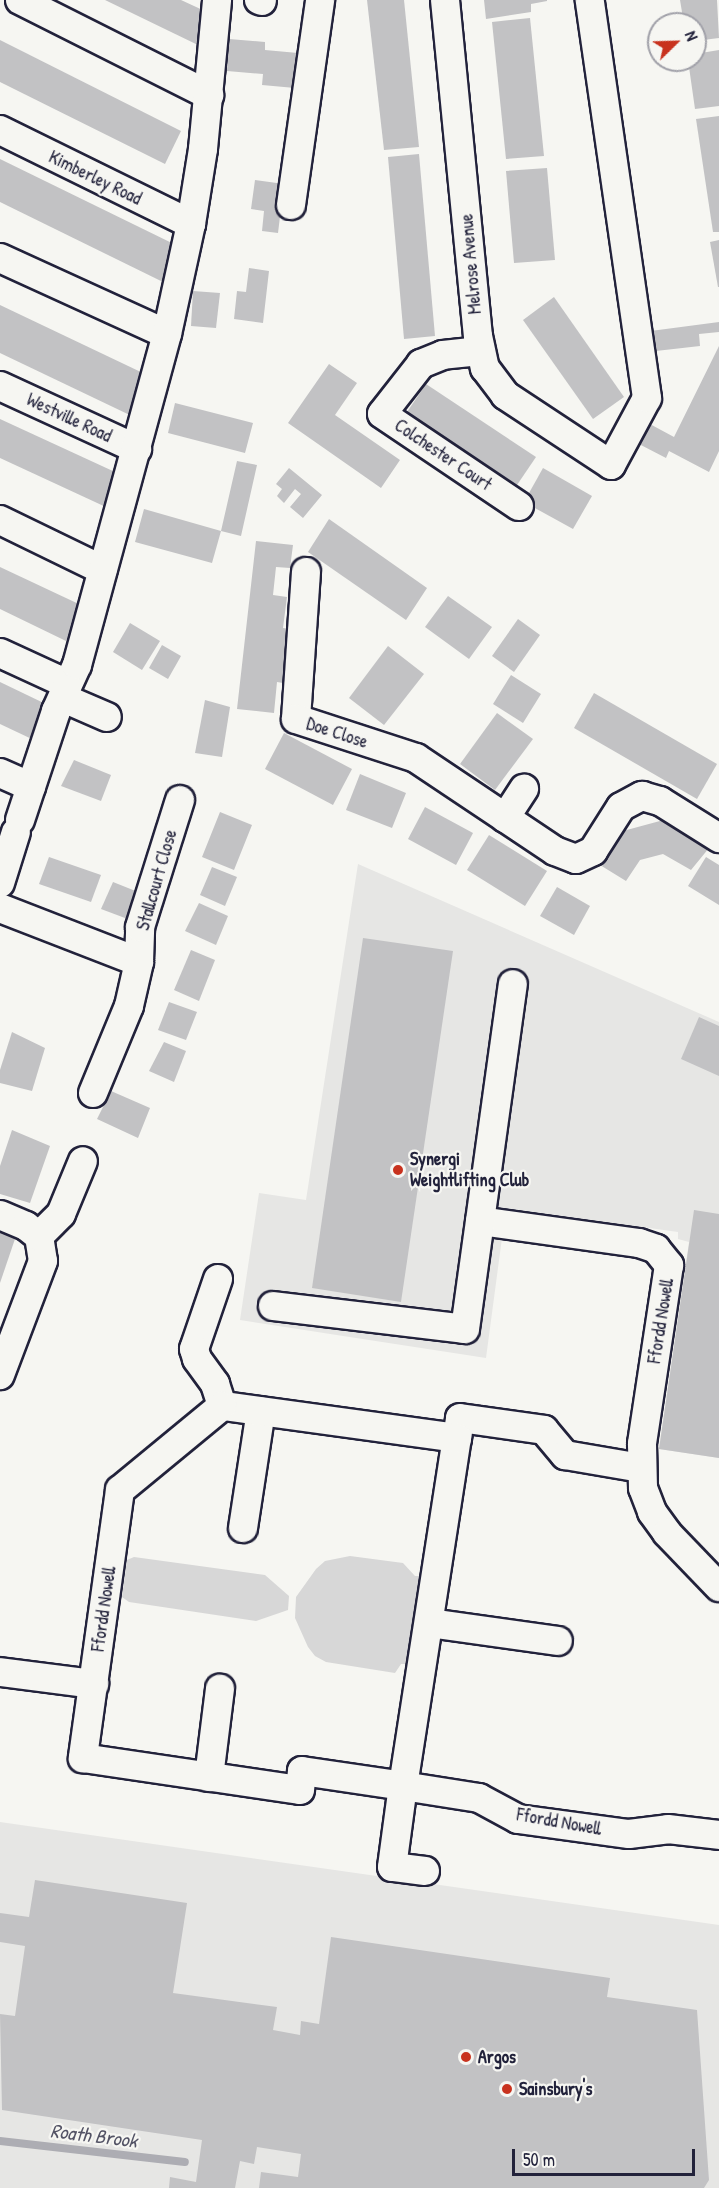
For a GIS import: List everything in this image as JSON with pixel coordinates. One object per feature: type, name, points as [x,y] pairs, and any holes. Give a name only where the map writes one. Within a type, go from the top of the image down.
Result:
[{"type":"street","points":[[20,0],[209,95]]},
{"type":"street","points":[[0,883],[56,711],[77,665],[167,334],[191,224],[209,95],[217,0]]},
{"type":"street","points":[[291,206],[320,0]]},
{"type":"street","name":"Melrose Avenue","points":[[445,0],[480,351],[485,368],[505,395],[611,465],[647,398],[590,0]]},
{"type":"street","name":"Kimberley Road","points":[[0,130],[191,224]]},
{"type":"street","points":[[0,258],[167,334]]},
{"type":"street","name":"Colchester Court","points":[[480,351],[443,355],[421,364],[381,414],[519,506]]},
{"type":"street","name":"Westville Road","points":[[0,386],[137,449]]},
{"type":"street","points":[[0,520],[104,570]]},
{"type":"street","name":"Doe Close","points":[[306,572],[296,719],[416,758],[555,851],[576,859],[593,851],[621,807],[642,796],[660,801],[719,838]]},
{"type":"street","points":[[0,653],[61,681],[70,701],[107,717]]},
{"type":"street","points":[[0,773],[31,787]]},
{"type":"street","points":[[505,818],[524,789]]},
{"type":"street","name":"Stallcourt Close","points":[[93,1093],[129,1006],[139,962],[140,927],[180,800]]},
{"type":"street","points":[[0,908],[139,962]]},
{"type":"street","points":[[273,1306],[465,1329],[513,984]]},
{"type":"street","points":[[39,1236],[61,1214],[83,1161]]},
{"type":"street","points":[[0,1215],[26,1226],[39,1236],[43,1261],[0,1375]]},
{"type":"street","name":"Ffordd Nowell","points":[[480,1221],[639,1243],[656,1249],[669,1266],[642,1444],[643,1488],[652,1512],[667,1533],[719,1587]]},
{"type":"street","points":[[218,1279],[194,1348],[196,1359],[215,1384],[222,1406],[457,1438]]},
{"type":"street","name":"Ffordd Nowell","points":[[222,1406],[120,1490],[83,1758],[300,1790],[302,1771],[479,1798],[518,1819],[629,1833],[668,1829],[719,1835]]},
{"type":"street","points":[[243,1528],[261,1411]]},
{"type":"street","points":[[425,1872],[392,1867],[460,1418],[544,1430],[565,1455],[641,1468]]},
{"type":"street","points":[[430,1623],[558,1641]]},
{"type":"street","points":[[0,1672],[94,1684]]},
{"type":"street","points":[[209,1777],[220,1689]]},
{"type":"shaded area","points":[[358,864],[719,1022],[719,1458],[659,1449],[689,1242],[678,1239],[678,1232],[513,1209],[510,1238],[502,1238],[486,1358],[240,1320],[259,1193],[306,1200]]},
{"type":"shaded area","points":[[350,1556],[403,1563],[415,1576],[423,1576],[413,1664],[401,1664],[395,1673],[326,1662],[315,1656],[308,1647],[295,1618],[296,1597],[316,1569],[325,1561]]},
{"type":"shaded area","points":[[134,1557],[265,1575],[289,1596],[288,1610],[256,1621],[129,1602],[122,1597],[127,1560]]},
{"type":"shaded area","points":[[0,1822],[719,1925],[719,2188],[0,2188]]},
{"type":"building","points":[[105,0],[181,0],[207,12],[200,46]]},
{"type":"building","points":[[367,0],[404,0],[419,147],[384,150]]},
{"type":"building","points":[[484,0],[547,1],[531,4],[531,12],[486,19]]},
{"type":"building","points":[[680,0],[717,0],[719,38],[707,40],[707,12],[682,12]]},
{"type":"building","points":[[530,18],[544,156],[506,159],[492,22]]},
{"type":"building","points":[[229,39],[265,42],[265,50],[298,53],[295,88],[262,85],[263,74],[227,71]]},
{"type":"building","points":[[0,40],[181,131],[165,164],[0,82]]},
{"type":"building","points":[[719,50],[719,106],[695,109],[690,72],[707,72],[707,52]]},
{"type":"building","points":[[719,116],[719,232],[713,232],[696,119]]},
{"type":"building","points":[[419,154],[435,336],[404,339],[388,157]]},
{"type":"building","points":[[0,159],[180,247],[163,282],[0,202]]},
{"type":"building","points":[[547,168],[555,260],[514,263],[506,171]]},
{"type":"building","points":[[255,180],[284,184],[278,233],[262,231],[264,211],[251,209]]},
{"type":"building","points":[[719,240],[719,287],[718,287],[710,242]]},
{"type":"building","points":[[249,268],[269,271],[263,323],[234,319],[237,291],[246,292]]},
{"type":"building","points":[[193,291],[220,293],[216,328],[191,326]]},
{"type":"building","points":[[554,297],[624,397],[593,419],[523,320]]},
{"type":"building","points":[[0,305],[145,374],[136,418],[0,353]]},
{"type":"building","points":[[719,322],[719,332],[699,334],[700,346],[647,352],[643,332]]},
{"type":"building","points":[[719,346],[719,451],[709,472],[669,451],[666,458],[637,443],[648,423],[674,437]]},
{"type":"building","points":[[329,364],[357,383],[335,415],[400,460],[381,488],[288,423]]},
{"type":"building","points":[[426,384],[536,457],[517,485],[407,412]]},
{"type":"building","points":[[175,403],[253,423],[245,453],[168,433]]},
{"type":"building","points":[[0,419],[115,472],[108,508],[0,458]]},
{"type":"building","points":[[237,461],[257,465],[241,536],[221,531]]},
{"type":"building","points":[[289,468],[322,495],[303,518],[290,507],[301,494],[295,489],[284,503],[277,496],[282,489],[276,484]]},
{"type":"building","points":[[543,468],[592,496],[573,529],[524,502]]},
{"type":"building","points":[[144,509],[221,531],[212,563],[135,542]]},
{"type":"building","points":[[329,519],[427,588],[406,620],[308,552]]},
{"type":"building","points":[[256,541],[293,545],[290,568],[276,567],[273,595],[287,597],[283,628],[290,629],[283,683],[277,682],[274,713],[237,709]]},
{"type":"building","points":[[0,567],[83,606],[66,641],[0,609]]},
{"type":"building","points":[[448,596],[492,627],[469,659],[425,627]]},
{"type":"building","points":[[518,619],[540,635],[514,672],[492,656]]},
{"type":"building","points":[[130,623],[160,641],[142,670],[113,652]]},
{"type":"building","points":[[162,645],[181,656],[168,679],[149,668]]},
{"type":"building","points":[[388,646],[424,674],[384,725],[349,698]]},
{"type":"building","points":[[511,675],[541,694],[523,723],[493,704]]},
{"type":"building","points":[[0,682],[52,707],[36,741],[0,724]]},
{"type":"building","points":[[594,693],[717,764],[697,799],[574,728]]},
{"type":"building","points":[[205,700],[230,707],[222,757],[195,753]]},
{"type":"building","points":[[497,713],[533,739],[495,790],[460,764]]},
{"type":"building","points":[[284,733],[352,769],[333,805],[265,769]]},
{"type":"building","points":[[74,760],[111,775],[101,801],[61,786]]},
{"type":"building","points":[[360,774],[406,793],[392,828],[346,810]]},
{"type":"building","points":[[425,807],[473,833],[456,865],[408,839]]},
{"type":"building","points":[[220,812],[252,825],[234,870],[202,857]]},
{"type":"building","points":[[671,818],[709,848],[691,870],[663,854],[640,860],[626,881],[600,865],[623,831]]},
{"type":"building","points":[[489,835],[547,871],[525,906],[467,870]]},
{"type":"building","points":[[49,857],[101,875],[91,902],[39,884]]},
{"type":"building","points":[[706,857],[719,865],[719,905],[688,886]]},
{"type":"building","points":[[212,867],[237,877],[225,906],[200,895]]},
{"type":"building","points":[[113,882],[143,894],[133,921],[101,909]]},
{"type":"building","points":[[557,887],[590,906],[574,935],[540,916]]},
{"type":"building","points":[[199,903],[228,916],[216,945],[185,931]]},
{"type":"building","points":[[363,938],[453,951],[401,1302],[312,1288]]},
{"type":"building","points":[[191,950],[215,960],[199,1001],[174,990]]},
{"type":"building","points":[[169,1002],[197,1012],[186,1040],[158,1030]]},
{"type":"building","points":[[699,1017],[719,1026],[719,1076],[681,1059]]},
{"type":"building","points":[[12,1032],[45,1048],[32,1091],[0,1083],[0,1070]]},
{"type":"building","points":[[164,1042],[186,1051],[174,1082],[149,1071]]},
{"type":"building","points":[[111,1091],[150,1108],[138,1138],[97,1119]]},
{"type":"building","points":[[12,1130],[50,1146],[30,1203],[0,1194],[0,1166]]},
{"type":"building","points":[[694,1210],[719,1214],[719,1458],[659,1449]]},
{"type":"building","points":[[0,1230],[16,1236],[0,1283]]},
{"type":"building","points":[[35,1880],[187,1903],[173,1993],[277,2007],[273,2030],[300,2035],[301,2021],[319,2024],[331,1937],[610,1978],[607,1997],[697,2010],[709,2180],[704,2188],[259,2188],[261,2172],[298,2177],[301,2154],[257,2147],[254,2164],[240,2161],[235,2188],[169,2188],[170,2177],[196,2182],[202,2140],[2,2110],[0,2014],[15,2016],[25,1946],[0,1942],[0,1913],[29,1917]]},
{"type":"waterway","name":"Roath Brook","points":[[0,2141],[185,2162]]},
{"type":"place","name":"Synergi Weightlifting Club","points":[[398,1170]]},
{"type":"place","name":"Argos","points":[[466,2057]]},
{"type":"place","name":"Sainsbury's","points":[[507,2089]]}]
